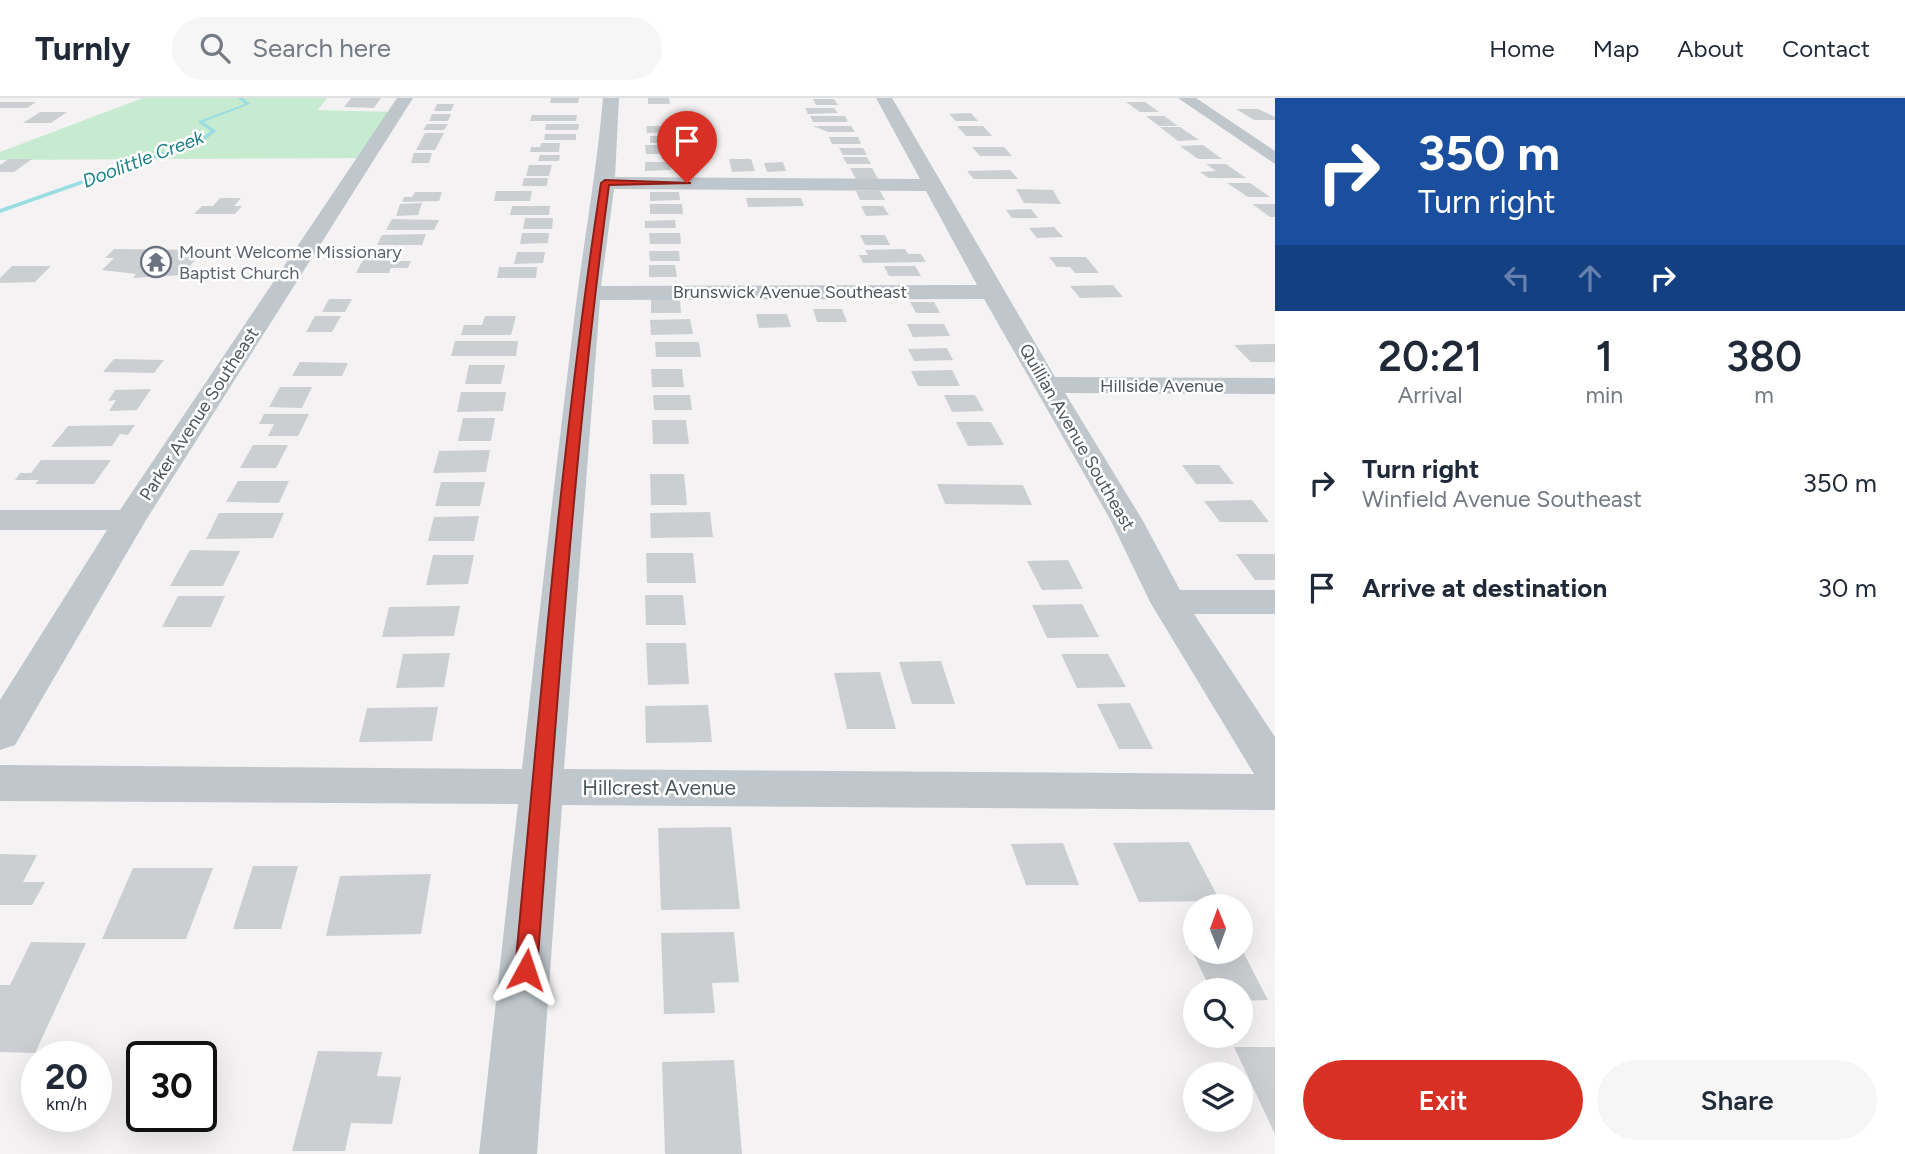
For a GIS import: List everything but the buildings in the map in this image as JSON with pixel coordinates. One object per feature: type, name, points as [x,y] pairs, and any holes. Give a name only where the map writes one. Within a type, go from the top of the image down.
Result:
[{"type":"street","name":"Parker Avenue Southeast","points":[[0,734],[130,520],[404,98]]},
{"type":"street","points":[[508,1154],[589,293],[605,183],[611,98]]},
{"type":"street","name":"Quillian Avenue Southeast","points":[[884,98],[992,292],[1126,521],[1168,602],[1275,772]]},
{"type":"street","points":[[1186,98],[1275,159]]},
{"type":"street","points":[[605,183],[932,185]]},
{"type":"street","name":"Brunswick Avenue Southeast","points":[[589,293],[992,292]]},
{"type":"street","name":"Hillside Avenue","points":[[1048,386],[1275,386]]},
{"type":"street","points":[[0,520],[130,520]]},
{"type":"street","points":[[1168,602],[1275,602]]},
{"type":"street","name":"Hillcrest Avenue","points":[[0,783],[1275,792]]},
{"type":"green space","points":[[143,98],[327,98],[318,110],[395,112],[361,158],[0,160],[0,152]]},
{"type":"waterway","name":"Doolittle Creek","points":[[0,211],[202,140],[214,131],[200,122],[248,104],[240,98]]},
{"type":"place","name":"Mount Welcome Missionary Baptist Church","points":[[156,262]]},
{"type":"route","points":[[526,970],[566,515],[589,293],[605,183],[687,183]]}]
